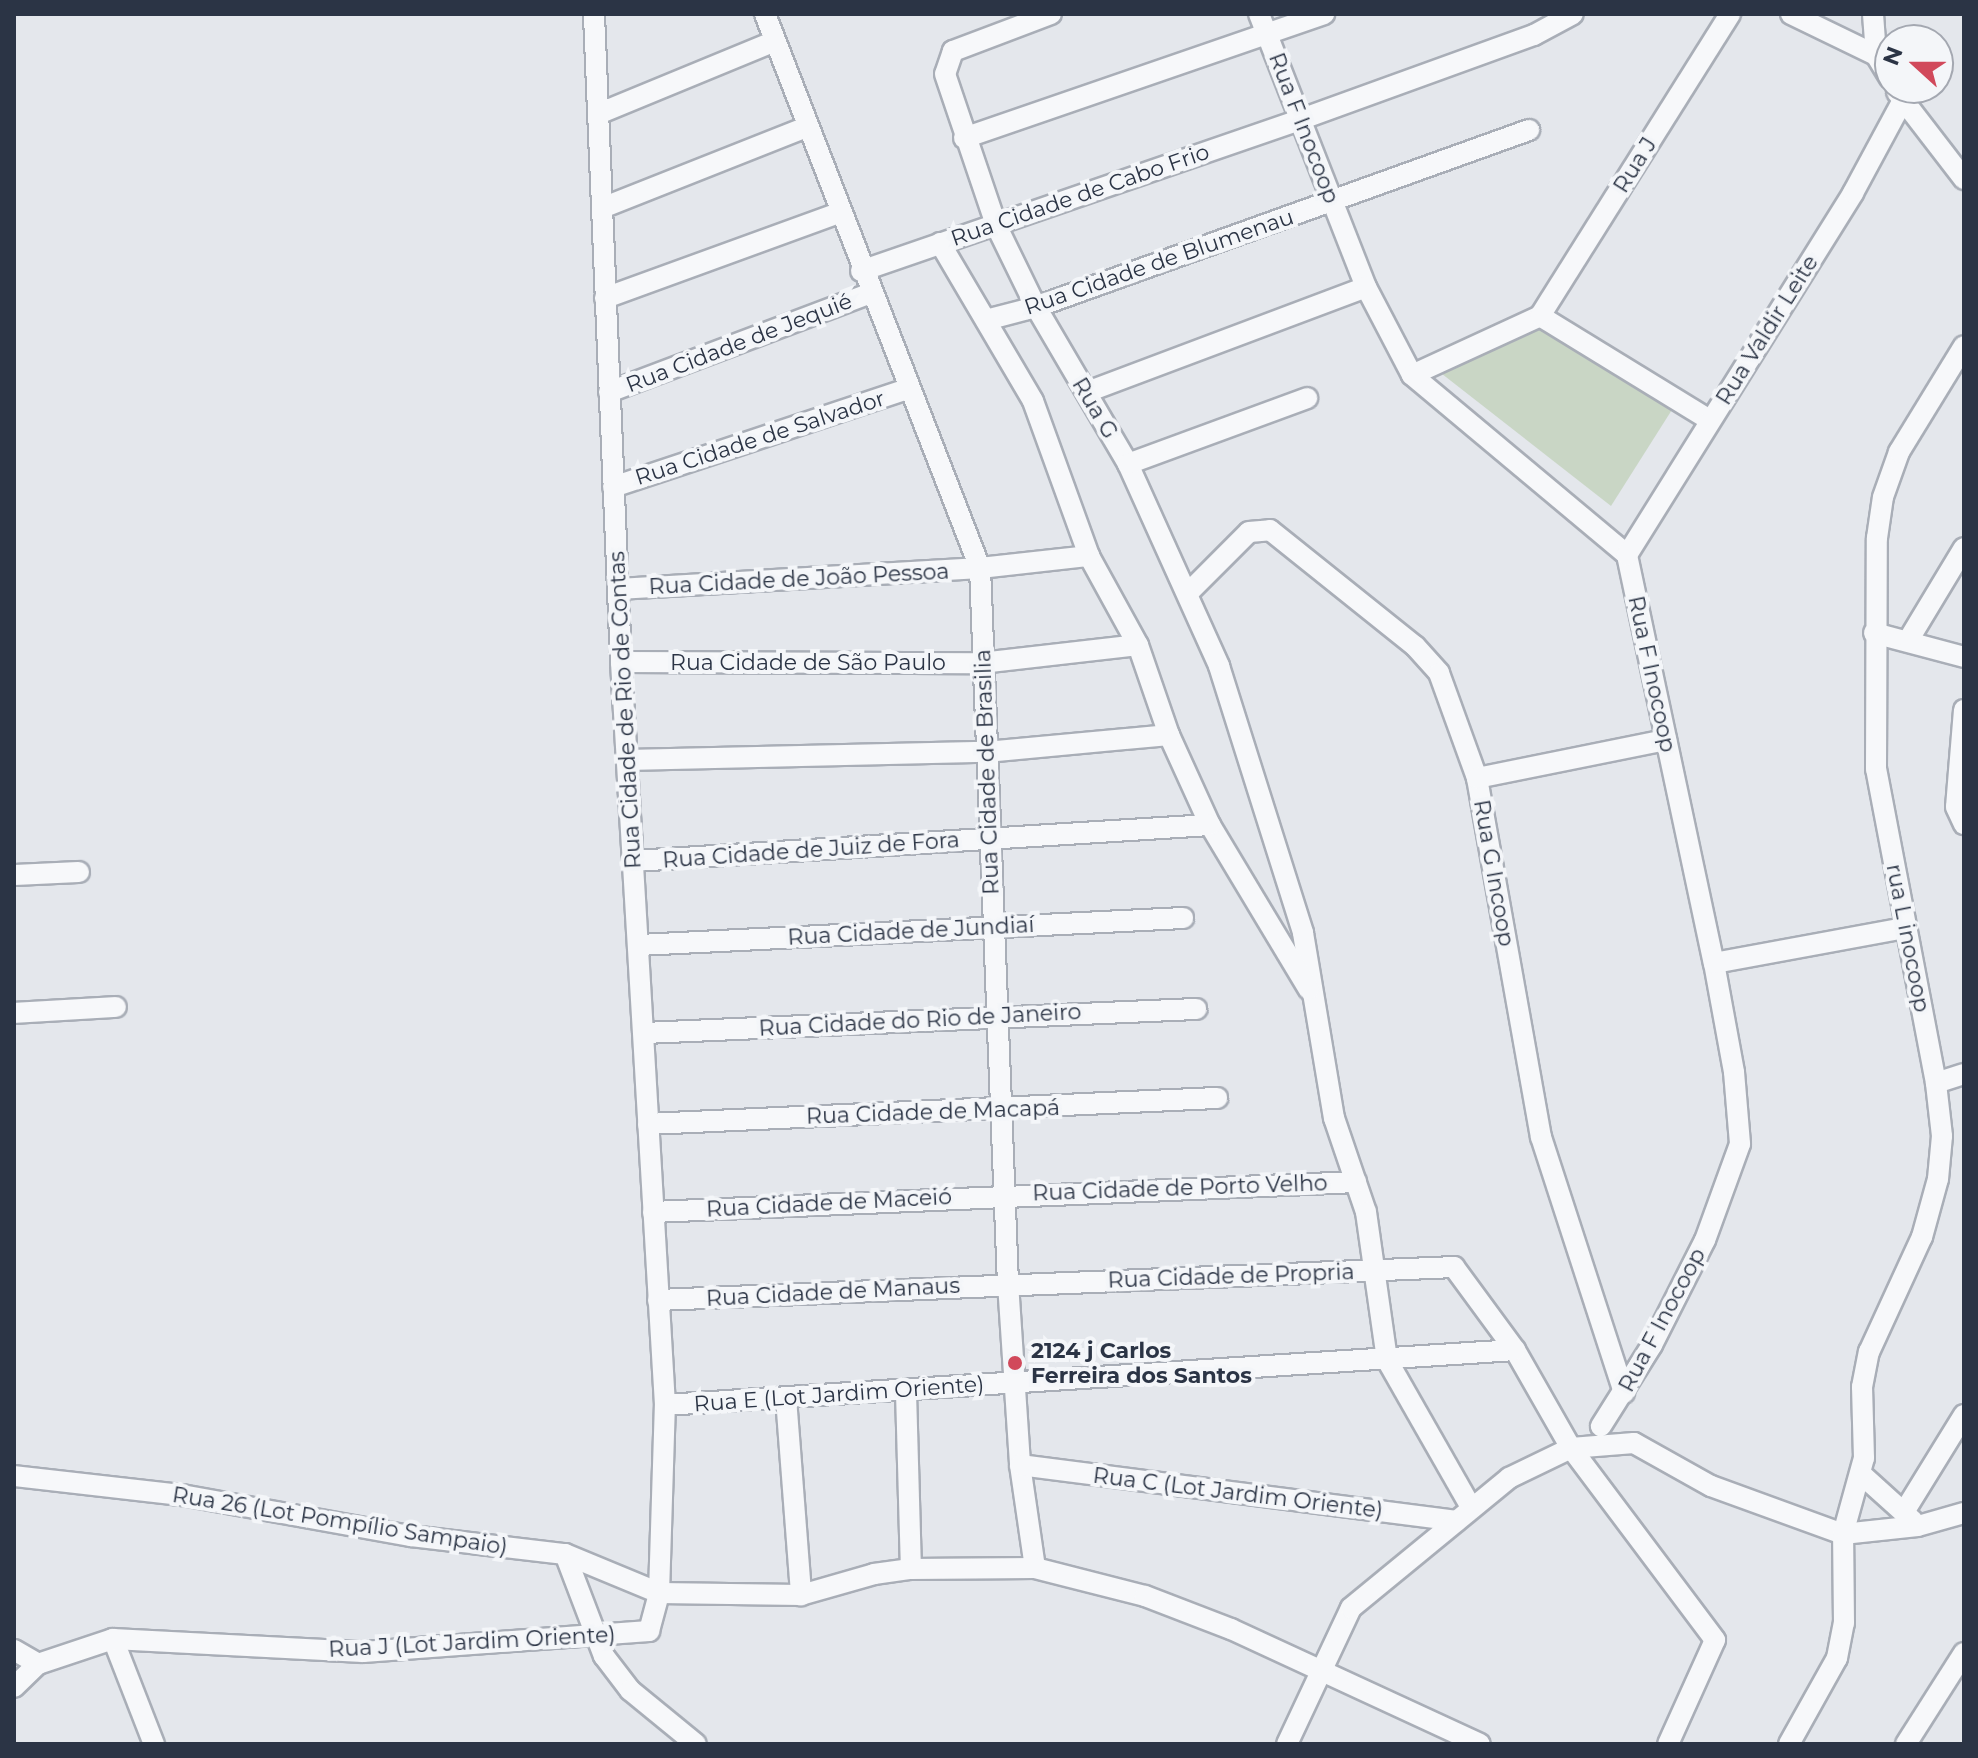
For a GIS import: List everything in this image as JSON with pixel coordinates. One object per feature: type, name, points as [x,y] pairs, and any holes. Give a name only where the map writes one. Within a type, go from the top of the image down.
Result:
[{"type":"street","name":"Rua Cidade de Rio de Contas","points":[[594,14],[621,662],[665,1405],[659,1593]]},
{"type":"street","name":"Rua G","points":[[1051,14],[953,51],[945,74],[964,138],[996,225],[1036,307],[1128,464],[1219,666],[1288,874],[1303,933],[1310,991],[1334,1118],[1356,1182],[1374,1271],[1387,1360]]},
{"type":"street","name":"Rua F Inocoop","points":[[1259,14],[1366,287],[1412,375],[1627,555],[1714,963],[1734,1072],[1740,1144],[1705,1240],[1624,1393],[1601,1426]]},
{"type":"street","points":[[964,138],[1268,36],[1324,14]]},
{"type":"street","name":"Rua Cidade de Cabo Frio","points":[[861,271],[1299,120],[1534,35],[1573,14]]},
{"type":"street","name":"Rua J","points":[[1540,316],[1730,14]]},
{"type":"street","points":[[1791,14],[1874,54]]},
{"type":"street","name":"Rua Cidade de Brasilia","points":[[771,16],[775,41],[869,294],[980,568],[981,663],[1008,1283],[1020,1465],[1035,1568]]},
{"type":"street","points":[[598,114],[775,41]]},
{"type":"street","name":"Rua Valdir Leite","points":[[1627,555],[1853,193],[1894,104]]},
{"type":"street","points":[[1905,104],[1963,176]]},
{"type":"street","points":[[602,208],[807,127]]},
{"type":"street","name":"Rua Cidade de Blumenau","points":[[986,320],[1036,307],[1529,130]]},
{"type":"street","points":[[605,298],[839,213]]},
{"type":"street","points":[[940,243],[1033,401],[1089,556],[1138,645],[1169,735],[1210,825],[1310,991]]},
{"type":"street","points":[[1087,392],[1366,287]]},
{"type":"street","name":"Rua Cidade de Jequié","points":[[609,392],[869,294]]},
{"type":"street","points":[[1412,375],[1540,316],[1710,420]]},
{"type":"street","name":"rua L inocoop","points":[[1789,1744],[1837,1658],[1844,1623],[1843,1534],[1861,1474],[1862,1387],[1869,1352],[1922,1237],[1938,1179],[1942,1136],[1936,1083],[1876,769],[1874,633],[1883,497],[1914,421],[1964,346]]},
{"type":"street","name":"Rua Cidade de Salvador","points":[[613,487],[908,389]]},
{"type":"street","points":[[1128,464],[1307,398]]},
{"type":"street","name":"Rua G Incoop","points":[[1188,593],[1249,532],[1270,530],[1415,646],[1439,673],[1477,778],[1541,1137],[1624,1393]]},
{"type":"street","points":[[1909,639],[1964,548]]},
{"type":"street","name":"Rua Cidade de João Pessoa","points":[[618,589],[980,568],[1089,556]]},
{"type":"street","points":[[1874,633],[1909,639],[1964,657]]},
{"type":"street","name":"Rua Cidade de São Paulo","points":[[621,662],[981,663],[1138,645]]},
{"type":"street","points":[[1964,710],[1956,807],[1964,824]]},
{"type":"street","points":[[627,760],[986,752],[1169,735]]},
{"type":"street","points":[[1477,778],[1666,740]]},
{"type":"street","name":"Rua Cidade de Juiz de Fora","points":[[634,861],[1210,825]]},
{"type":"street","points":[[14,875],[79,872]]},
{"type":"street","name":"Rua Cidade de Jundiaí","points":[[639,945],[1183,918]]},
{"type":"street","points":[[1714,963],[1905,928]]},
{"type":"street","points":[[14,1013],[116,1007]]},
{"type":"street","name":"Rua Cidade do Rio de Janeiro","points":[[644,1033],[1196,1009]]},
{"type":"street","points":[[1936,1083],[1964,1074]]},
{"type":"street","name":"Rua Cidade de Macapá","points":[[648,1124],[1217,1098]]},
{"type":"street","name":"Rua Cidade de Porto Velho","points":[[1004,1194],[1356,1182]]},
{"type":"street","name":"Rua Cidade de Maceió","points":[[653,1212],[1004,1194]]},
{"type":"street","name":"Rua Cidade de Propria","points":[[1008,1283],[1454,1267],[1515,1350]]},
{"type":"street","name":"Rua Cidade de Manaus","points":[[658,1300],[1008,1283]]},
{"type":"street","points":[[1515,1350],[1571,1448],[1715,1640],[1668,1744]]},
{"type":"street","name":"Rua E (Lot Jardim Oriente)","points":[[665,1405],[906,1392],[1515,1350]]},
{"type":"street","points":[[1387,1360],[1469,1504]]},
{"type":"street","points":[[906,1392],[911,1569]]},
{"type":"street","points":[[786,1398],[801,1595]]},
{"type":"street","points":[[1911,1519],[1964,1415]]},
{"type":"street","points":[[1287,1744],[1351,1608],[1509,1478],[1571,1448],[1634,1443],[1711,1486],[1843,1534],[1911,1519],[1964,1513]]},
{"type":"street","name":"Rua C (Lot Jardim Oriente)","points":[[1020,1465],[1456,1521]]},
{"type":"street","points":[[1861,1474],[1911,1519]]},
{"type":"street","name":"Rua 26 (Lot Pompílio Sampaio)","points":[[14,1476],[182,1495],[411,1536],[565,1554],[659,1593]]},
{"type":"street","points":[[565,1554],[594,1635],[630,1690],[696,1744]]},
{"type":"street","points":[[659,1593],[801,1595],[874,1574],[911,1569],[1035,1568],[1145,1596],[1320,1669],[1480,1744]]},
{"type":"street","name":"Rua J (Lot Jardim Oriente)","points":[[113,1639],[363,1652],[649,1631],[659,1593]]},
{"type":"street","points":[[14,1687],[38,1664],[113,1639],[154,1744]]},
{"type":"street","points":[[14,1650],[38,1664]]},
{"type":"street","points":[[1906,1744],[1964,1653]]},
{"type":"green space","points":[[1538,319],[1675,405],[1611,506],[1437,370]]},
{"type":"place","name":"2124 j Carlos Ferreira dos Santos","points":[[1015,1363]]}]
